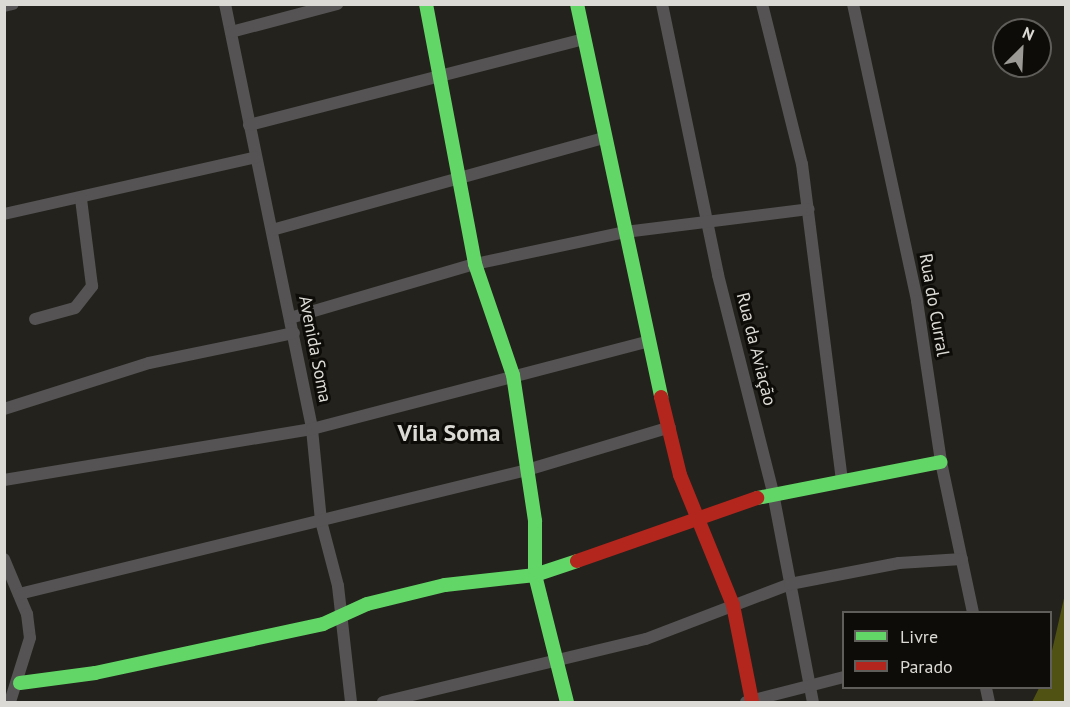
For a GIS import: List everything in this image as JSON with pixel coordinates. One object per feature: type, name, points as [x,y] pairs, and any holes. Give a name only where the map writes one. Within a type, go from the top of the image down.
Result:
[{"type":"street","points":[[4,6],[14,4]]},
{"type":"street","name":"Avenida Soma","points":[[225,4],[312,429],[321,520],[341,616],[351,702]]},
{"type":"street","points":[[231,32],[337,4]]},
{"type":"street","points":[[426,4],[461,176],[475,264],[513,375],[535,521],[536,575],[567,702]]},
{"type":"street","points":[[577,4],[647,342],[670,427],[680,475],[733,605],[749,702],[842,677]]},
{"type":"street","name":"Rua da Aviação","points":[[662,4],[706,219],[773,493],[813,702]]},
{"type":"street","points":[[762,4],[809,209],[842,479]]},
{"type":"street","name":"Rua do Curral","points":[[853,4],[917,302],[941,462],[973,611]]},
{"type":"street","points":[[249,124],[585,39]]},
{"type":"street","points":[[272,230],[604,138]]},
{"type":"street","points":[[4,214],[81,199],[256,157]]},
{"type":"street","points":[[35,319],[75,308],[92,286],[81,199]]},
{"type":"street","points":[[290,318],[475,264],[625,232],[706,219],[809,209]]},
{"type":"street","points":[[4,409],[149,363],[294,333]]},
{"type":"street","points":[[4,480],[312,429],[647,342]]},
{"type":"street","points":[[19,594],[527,470],[670,427]]},
{"type":"street","points":[[20,683],[95,673],[322,624],[367,604],[445,585],[536,575],[640,543],[699,518],[773,493],[941,462]]},
{"type":"street","points":[[4,559],[19,594],[30,638],[20,683],[10,702]]},
{"type":"street","points":[[382,702],[646,639],[790,584],[899,563],[962,559]]},
{"type":"shaded area","points":[[1065,594],[1065,702],[1032,702],[1038,689],[1052,689],[1052,651]]},
{"type":"traffic: fast","points":[[426,4],[475,264],[513,375],[535,521],[535,575],[567,702]]},
{"type":"traffic: fast","points":[[577,4],[661,397]]},
{"type":"traffic: fast","points":[[757,498],[941,462]]},
{"type":"traffic: fast","points":[[20,683],[95,673],[323,624],[367,604],[445,585],[535,575],[577,561]]},
{"type":"traffic: jam","points":[[661,397],[680,475],[733,605],[752,701]]},
{"type":"traffic: jam","points":[[577,561],[757,498]]},
{"type":"district","name":"Vila Soma","points":[[449,433]]}]
